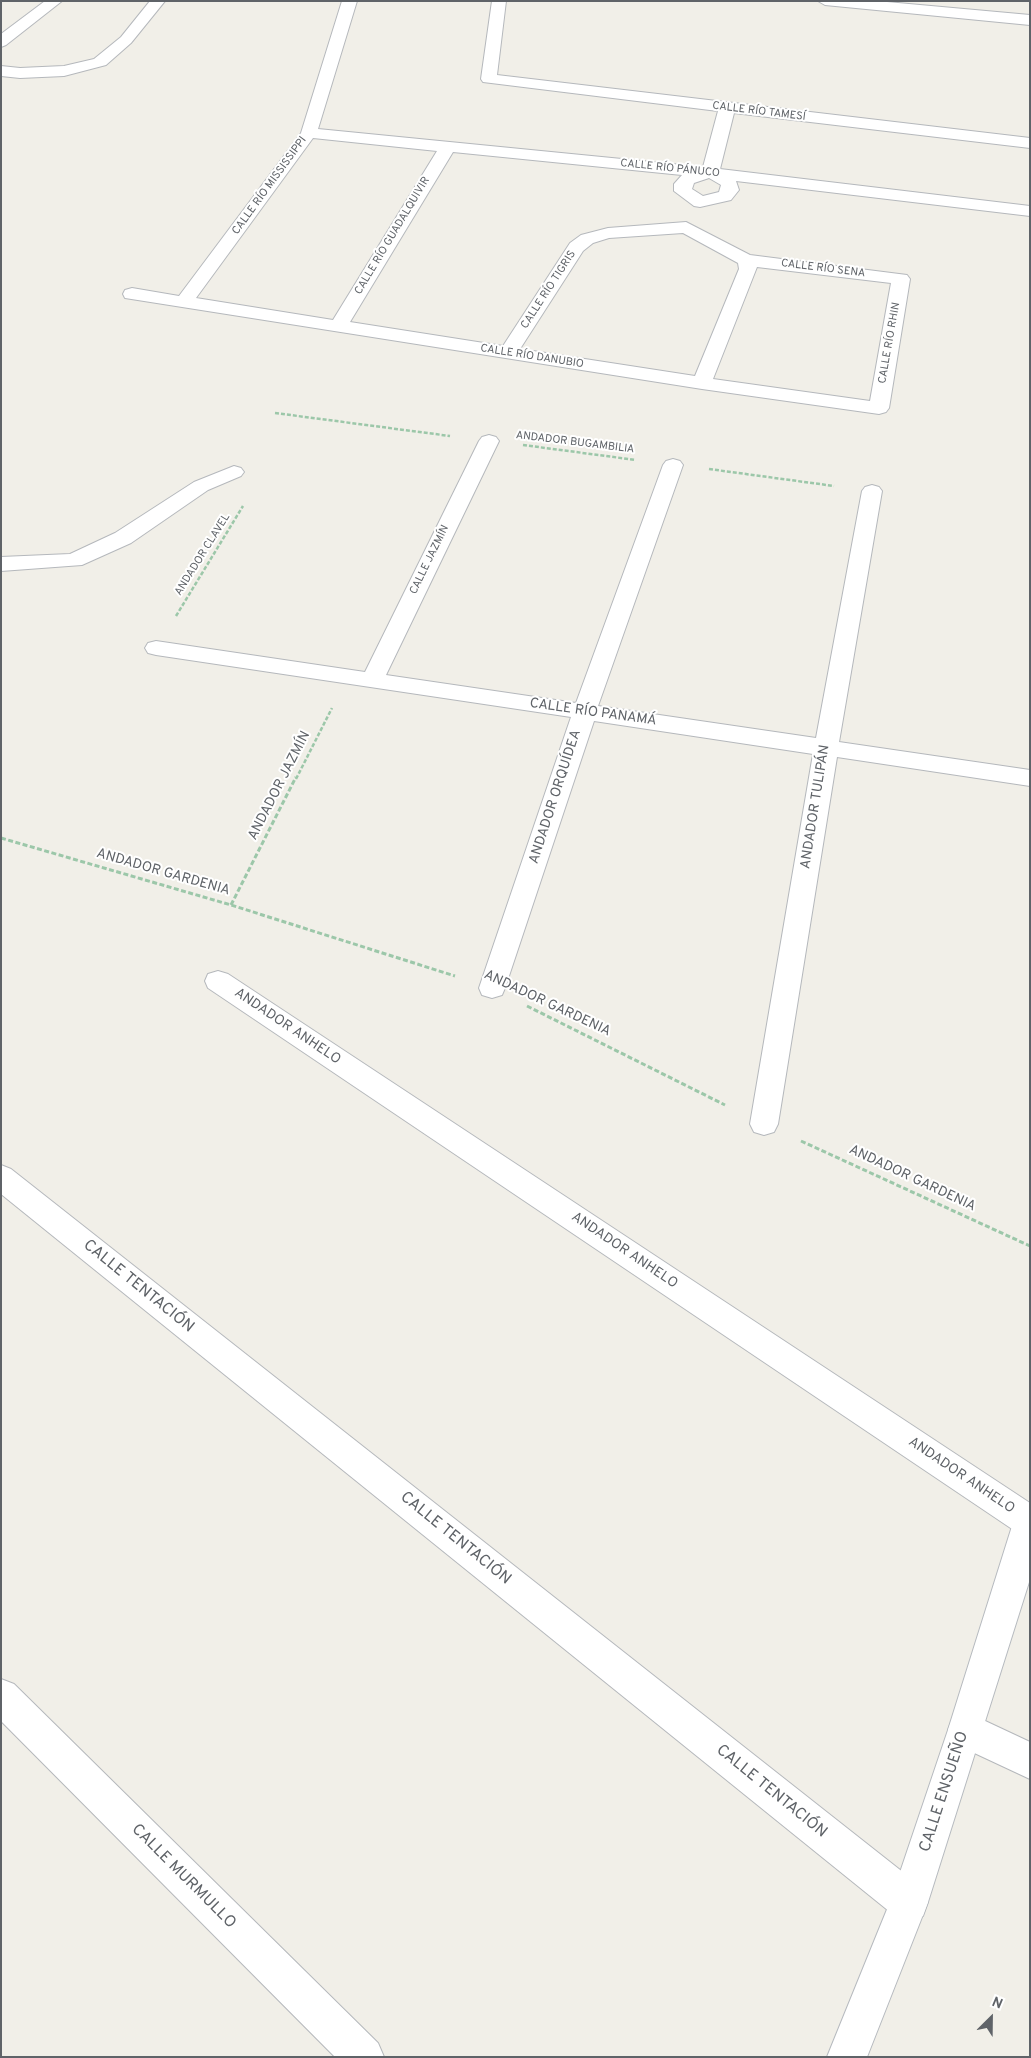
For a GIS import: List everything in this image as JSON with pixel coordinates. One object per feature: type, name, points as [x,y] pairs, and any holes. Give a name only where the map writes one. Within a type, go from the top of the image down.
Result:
[{"type":"street","points":[[1,42],[55,1]]},
{"type":"street","points":[[1,72],[64,71],[100,62],[126,40],[158,1]]},
{"type":"street","name":"CALLE RÍO MISSISSIPPI","points":[[184,302],[309,133],[350,1]]},
{"type":"street","name":"CALLE RÍO TAMESÍ","points":[[499,1],[488,80],[1030,143]]},
{"type":"street","points":[[825,1],[1030,20]]},
{"type":"street","points":[[710,173],[727,108]]},
{"type":"street","name":"CALLE RÍO PÁNUCO","points":[[309,133],[710,173],[1030,211]]},
{"type":"street","name":"CALLE RÍO GUADALQUIVIR","points":[[338,327],[448,146]]},
{"type":"street","points":[[710,173],[722,177],[729,183],[730,190],[725,196],[700,202],[683,191],[683,184],[688,179],[710,173]]},
{"type":"street","points":[[700,202],[686,227],[746,260],[748,269],[702,384]]},
{"type":"street","name":"CALLE RÍO TIGRIS","points":[[508,353],[576,247],[587,239],[608,233],[686,227]]},
{"type":"street","name":"CALLE RÍO SENA","points":[[746,260],[901,279]]},
{"type":"street","name":"CALLE RÍO RHIN","points":[[879,408],[901,279]]},
{"type":"street","name":"CALLE RÍO DANUBIO","points":[[132,294],[702,384],[879,408]]},
{"type":"street","name":"CALLE JAZMÍN","points":[[372,680],[489,441]]},
{"type":"street","name":"ANDADOR ORQUÍDEA","points":[[492,988],[584,711],[673,465]]},
{"type":"street","points":[[1,564],[74,560],[123,538],[201,486],[234,472]]},
{"type":"street","name":"ANDADOR TULIPÁN","points":[[764,1124],[826,748],[872,491]]},
{"type":"street","name":"CALLE RÍO PANAMÁ","points":[[156,648],[1030,778]]},
{"type":"street","name":"ANDADOR ANHELO","points":[[218,980],[1030,1522]]},
{"type":"street","name":"CALLE TENTACIÓN","points":[[1,1177],[909,1902]]},
{"type":"street","name":"CALLE ENSUEÑO","points":[[847,2057],[909,1902],[966,1730],[1030,1522]]},
{"type":"street","name":"CALLE MURMULLO","points":[[1,1696],[364,2057]]},
{"type":"street","points":[[966,1730],[1030,1761]]},
{"type":"path","name":"ANDADOR BUGAMBILIA","points":[[276,413],[872,491]]},
{"type":"path","name":"ANDADOR CLAVEL","points":[[156,648],[247,500],[246,484],[234,472]]},
{"type":"path","name":"ANDADOR JAZMÍN","points":[[230,905],[348,676]]},
{"type":"path","name":"ANDADOR GARDENIA","points":[[1,838],[230,905],[492,988],[764,1124],[1030,1246]]}]
